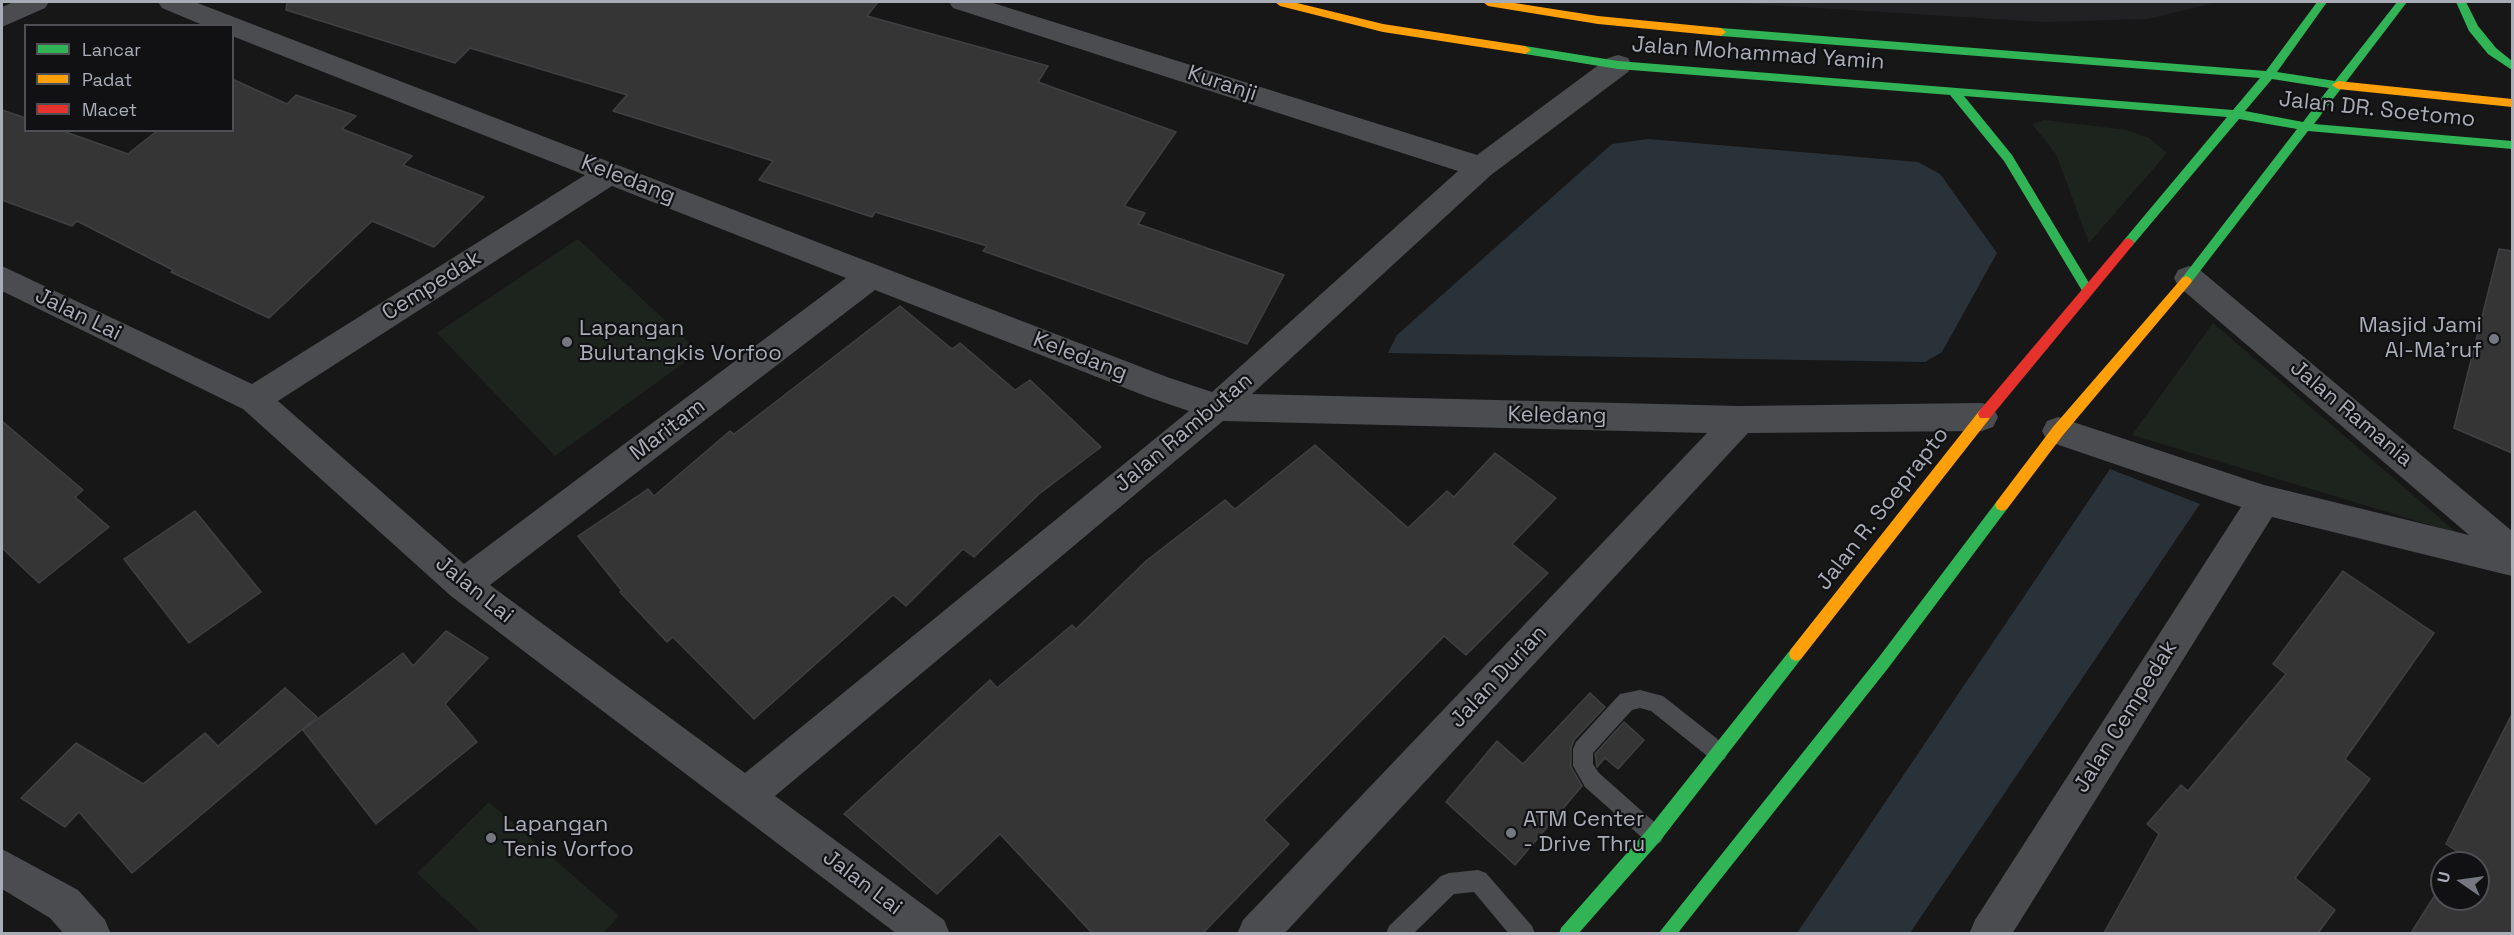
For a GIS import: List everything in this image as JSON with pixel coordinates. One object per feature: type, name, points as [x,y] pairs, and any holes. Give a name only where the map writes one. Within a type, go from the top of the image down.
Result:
[{"type":"main road","name":"Jalan Mohammad Yamin","points":[[1280,2],[1383,28],[1618,65],[2237,114]]},
{"type":"main road","name":"Jalan Mohammad Yamin","points":[[1488,2],[1598,20],[2269,75]]},
{"type":"main road","name":"Jalan R. Soeprapto","points":[[1567,933],[1654,835],[1982,417],[2269,75],[2322,2]]},
{"type":"main road","points":[[1666,933],[1884,662],[2058,431],[2189,278],[2402,2]]},
{"type":"main road","points":[[2461,2],[2473,28],[2492,51],[2512,66]]},
{"type":"main road","name":"Jalan DR. Soetomo","points":[[2269,75],[2338,85],[2512,103]]},
{"type":"main road","points":[[2269,75],[2281,92]]},
{"type":"main road","points":[[2307,94],[2338,85]]},
{"type":"main road","points":[[1953,91],[2008,158],[2088,291]]},
{"type":"main road","points":[[2237,114],[2267,105]]},
{"type":"main road","points":[[2293,109],[2306,127]]},
{"type":"main road","name":"Jalan DR. Soetomo","points":[[2237,114],[2306,127],[2512,145]]},
{"type":"street","points":[[2,18],[36,2]]},
{"type":"street","name":"Keledang","points":[[171,2],[227,24]]},
{"type":"street","name":"Kuranji","points":[[962,2],[1481,167]]},
{"type":"street","name":"Keledang","points":[[234,27],[1159,388],[1217,407],[1740,420],[1982,417]]},
{"type":"street","name":"Jalan Rambutan","points":[[747,796],[1217,407],[1481,167],[1618,65]]},
{"type":"street","name":"Cempedak","points":[[254,400],[611,173]]},
{"type":"street","name":"Maritam","points":[[463,585],[872,275]]},
{"type":"street","name":"Jalan Lai","points":[[2,278],[254,400],[463,585],[930,933]]},
{"type":"street","name":"Jalan Ramania","points":[[2189,278],[2512,551]]},
{"type":"street","name":"Jalan Durian","points":[[1257,933],[1740,420]]},
{"type":"street","points":[[2058,431],[2264,500],[2512,561]]},
{"type":"street","name":"Jalan Cempedak","points":[[1989,933],[2264,500]]},
{"type":"street","points":[[2,868],[64,904],[91,933]]},
{"type":"lane","points":[[1654,835],[1592,780],[1583,766],[1583,749],[1627,701],[1640,699],[1656,703],[1718,752]]},
{"type":"lane","points":[[1396,933],[1449,884],[1478,880],[1524,933]]},
{"type":"shaded area","points":[[1722,2],[2217,2],[2148,19],[2043,22]]},
{"type":"shaded area","points":[[2044,120],[2127,130],[2149,138],[2167,153],[2089,243],[2056,154],[2032,124]]},
{"type":"shaded area","points":[[1648,139],[1918,162],[1940,174],[1997,253],[1942,352],[1925,362],[1388,353],[1397,335],[1612,144]]},
{"type":"shaded area","name":"Lapangan Bulutangkis Vorfoo","points":[[578,239],[699,352],[555,456],[437,333]]},
{"type":"shaded area","points":[[2213,323],[2457,533],[2132,435]]},
{"type":"shaded area","points":[[2110,469],[2200,504],[1910,933],[1797,933]]},
{"type":"shaded area","name":"Lapangan Tenis Vorfoo","points":[[489,802],[619,916],[603,933],[481,933],[417,873]]},
{"type":"building","points":[[287,2],[878,2],[867,16],[1048,66],[1038,82],[1176,132],[1124,206],[1145,213],[1138,224],[1284,275],[1247,344],[983,251],[987,246],[875,212],[872,217],[759,180],[773,161],[613,111],[627,95],[470,48],[455,63],[286,10]]},
{"type":"building","points":[[234,80],[287,104],[296,95],[356,116],[342,129],[412,156],[403,165],[484,197],[434,247],[372,221],[269,318],[171,272],[173,270],[77,221],[72,226],[2,200],[2,110],[24,117],[24,132],[66,132],[128,154],[156,132],[234,132]]},
{"type":"building","name":"Masjid Jami Al-Ma'ruf","points":[[2499,249],[2512,251],[2512,453],[2454,428]]},
{"type":"building","points":[[900,306],[952,349],[960,343],[1015,390],[1030,380],[1101,447],[1039,494],[974,557],[963,549],[906,606],[893,595],[754,719],[673,637],[667,642],[620,592],[622,591],[578,536],[648,489],[654,496],[730,431],[734,434]]},
{"type":"building","points":[[2,421],[83,490],[75,497],[109,527],[39,583],[2,548]]},
{"type":"building","points":[[1315,445],[1408,528],[1447,491],[1454,497],[1495,453],[1556,498],[1512,544],[1548,573],[1466,655],[1444,636],[1264,820],[1289,844],[1203,933],[1092,933],[1000,834],[937,894],[844,814],[990,680],[997,688],[1072,625],[1076,629],[1146,561],[1225,500],[1235,509]]},
{"type":"building","points":[[195,511],[261,592],[189,643],[124,559]]},
{"type":"building","points":[[2343,571],[2434,633],[2345,759],[2370,779],[2295,878],[2335,910],[2318,933],[2104,933],[2159,834],[2147,824],[2181,785],[2188,791],[2286,674],[2273,664]]},
{"type":"building","points":[[446,631],[488,658],[445,704],[477,742],[376,824],[303,730],[403,653],[413,666]]},
{"type":"building","points":[[285,688],[317,717],[132,873],[79,812],[65,827],[21,798],[76,743],[143,784],[205,733],[218,746]]},
{"type":"building","name":"ATM Center - Drive Thru","points":[[1590,693],[1605,707],[1574,740],[1571,748],[1571,767],[1582,786],[1515,865],[1446,802],[1497,741],[1523,764]]},
{"type":"building","points":[[2512,714],[2512,933],[2411,933],[2430,903],[2430,911],[2490,911],[2490,851],[2456,851],[2446,844]]},
{"type":"building","points":[[1624,722],[1644,740],[1618,769],[1605,758],[1597,767],[1595,754]]},
{"type":"traffic: fast","points":[[2128,243],[2269,75],[2322,2]]},
{"type":"traffic: fast","points":[[2186,281],[2402,2]]},
{"type":"traffic: fast","points":[[2461,2],[2473,28],[2492,51],[2512,66]]},
{"type":"traffic: fast","points":[[1721,32],[2269,75],[2338,85]]},
{"type":"traffic: fast","points":[[1525,50],[1618,65],[2237,114],[2306,127]]},
{"type":"traffic: fast","points":[[1953,91],[2008,158],[2088,291]]},
{"type":"traffic: fast","points":[[2306,127],[2512,145]]},
{"type":"traffic: fast","points":[[1666,934],[1884,662],[2002,505]]},
{"type":"traffic: fast","points":[[1567,934],[1654,835],[1796,654]]},
{"type":"traffic: slow","points":[[1280,2],[1383,28],[1525,50]]},
{"type":"traffic: slow","points":[[1488,2],[1598,20],[1721,32]]},
{"type":"traffic: slow","points":[[2338,85],[2512,103]]},
{"type":"traffic: slow","points":[[2002,505],[2058,431],[2186,281]]},
{"type":"traffic: slow","points":[[1796,654],[1985,414]]},
{"type":"traffic: jam","points":[[1985,414],[2128,243]]},
{"type":"place","name":"Masjid Jami Al-Ma'ruf","points":[[2494,339]]},
{"type":"place","name":"Lapangan Bulutangkis Vorfoo","points":[[567,342]]},
{"type":"place","name":"ATM Center - Drive Thru","points":[[1511,833]]},
{"type":"place","name":"Lapangan Tenis Vorfoo","points":[[491,838]]}]
